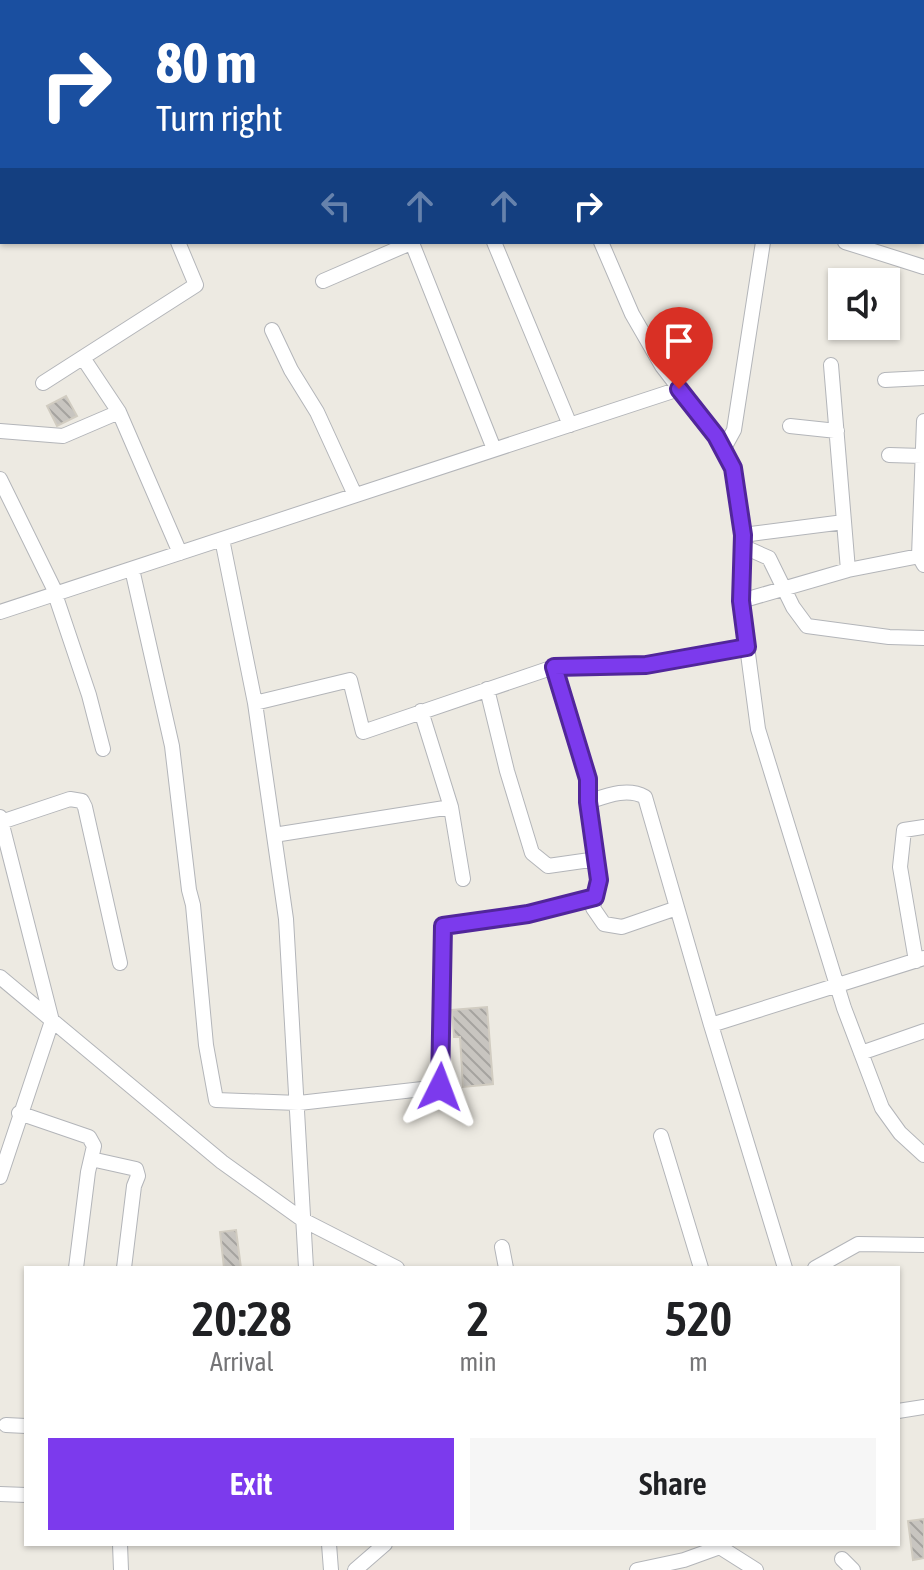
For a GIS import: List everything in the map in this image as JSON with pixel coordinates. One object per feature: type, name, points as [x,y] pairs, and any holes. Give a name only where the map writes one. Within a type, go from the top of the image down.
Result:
[{"type":"street","points":[[43,383],[196,285],[179,244]]},
{"type":"street","points":[[323,281],[408,244]]},
{"type":"street","points":[[414,244],[494,449]]},
{"type":"street","points":[[495,244],[570,425]]},
{"type":"street","points":[[602,244],[632,314],[662,366],[716,436],[733,468],[743,540],[741,601],[758,729],[837,984],[882,1108],[900,1133],[924,1155]]},
{"type":"street","points":[[723,450],[734,430],[763,244]]},
{"type":"street","points":[[864,245],[924,267]]},
{"type":"street","points":[[272,330],[291,370],[317,412],[355,495]]},
{"type":"street","points":[[83,358],[119,412],[180,553]]},
{"type":"street","points":[[831,365],[848,570]]},
{"type":"street","points":[[885,380],[924,378]]},
{"type":"street","points":[[2,607],[55,594],[679,389]]},
{"type":"street","points":[[0,431],[63,436],[119,412]]},
{"type":"street","points":[[741,601],[848,570],[922,558],[924,421]]},
{"type":"street","points":[[790,426],[837,431]]},
{"type":"street","points":[[889,455],[922,456]]},
{"type":"street","points":[[0,479],[55,594],[89,695],[103,749]]},
{"type":"street","points":[[743,540],[844,522]]},
{"type":"street","points":[[222,539],[255,703],[286,919],[306,1266]]},
{"type":"street","points":[[743,540],[769,558],[783,589],[807,626],[889,637],[924,638]]},
{"type":"street","points":[[132,569],[172,746],[193,905],[206,1045],[216,1100],[296,1103],[440,1087],[443,926],[528,914],[595,897]]},
{"type":"street","points":[[255,703],[350,680],[363,732],[554,667],[646,665],[747,647]]},
{"type":"street","points":[[554,667],[588,779],[588,802],[599,880],[593,908],[604,924],[622,927],[677,908]]},
{"type":"street","points":[[487,689],[507,771],[532,853],[548,866],[597,859]]},
{"type":"street","points":[[421,711],[451,807],[463,879]]},
{"type":"street","points":[[588,802],[611,794],[635,792],[645,797],[784,1266]]},
{"type":"street","points":[[0,1177],[52,1021],[1,819],[70,799],[82,801],[120,963]]},
{"type":"street","points":[[274,835],[451,807]]},
{"type":"street","points":[[711,1025],[920,960],[900,867],[904,830],[924,827]]},
{"type":"street","points":[[2,983],[222,1162],[303,1220],[393,1266]]},
{"type":"street","points":[[861,1053],[924,1031]]},
{"type":"street","points":[[19,1113],[89,1137],[94,1146],[76,1266]]},
{"type":"street","points":[[661,1136],[700,1266]]},
{"type":"street","points":[[91,1159],[136,1169],[138,1176],[134,1186],[124,1266]]},
{"type":"street","points":[[819,1266],[858,1244],[924,1245]]},
{"type":"street","points":[[502,1247],[506,1266]]},
{"type":"street","points":[[900,1411],[924,1407]]},
{"type":"street","points":[[6,1425],[24,1426]]},
{"type":"street","points":[[0,1494],[24,1495]]},
{"type":"street","points":[[120,1546],[121,1570]]},
{"type":"street","points":[[329,1546],[331,1570]]},
{"type":"street","points":[[355,1570],[383,1546]]},
{"type":"street","points":[[637,1570],[685,1565],[717,1546],[756,1570]]},
{"type":"building","points":[[66,396],[77,416],[57,426],[47,406]]},
{"type":"building","points":[[487,1007],[493,1084],[463,1087],[460,1037],[454,1037],[452,1010]]},
{"type":"building","points":[[236,1230],[241,1266],[224,1266],[220,1232]]},
{"type":"building","points":[[924,1519],[924,1558],[913,1560],[908,1521]]},
{"type":"route","points":[[440,1087],[443,926],[528,914],[595,897],[599,880],[588,802],[588,779],[554,667],[646,665],[747,647],[741,601],[743,535],[733,468],[716,436],[679,389]]}]
